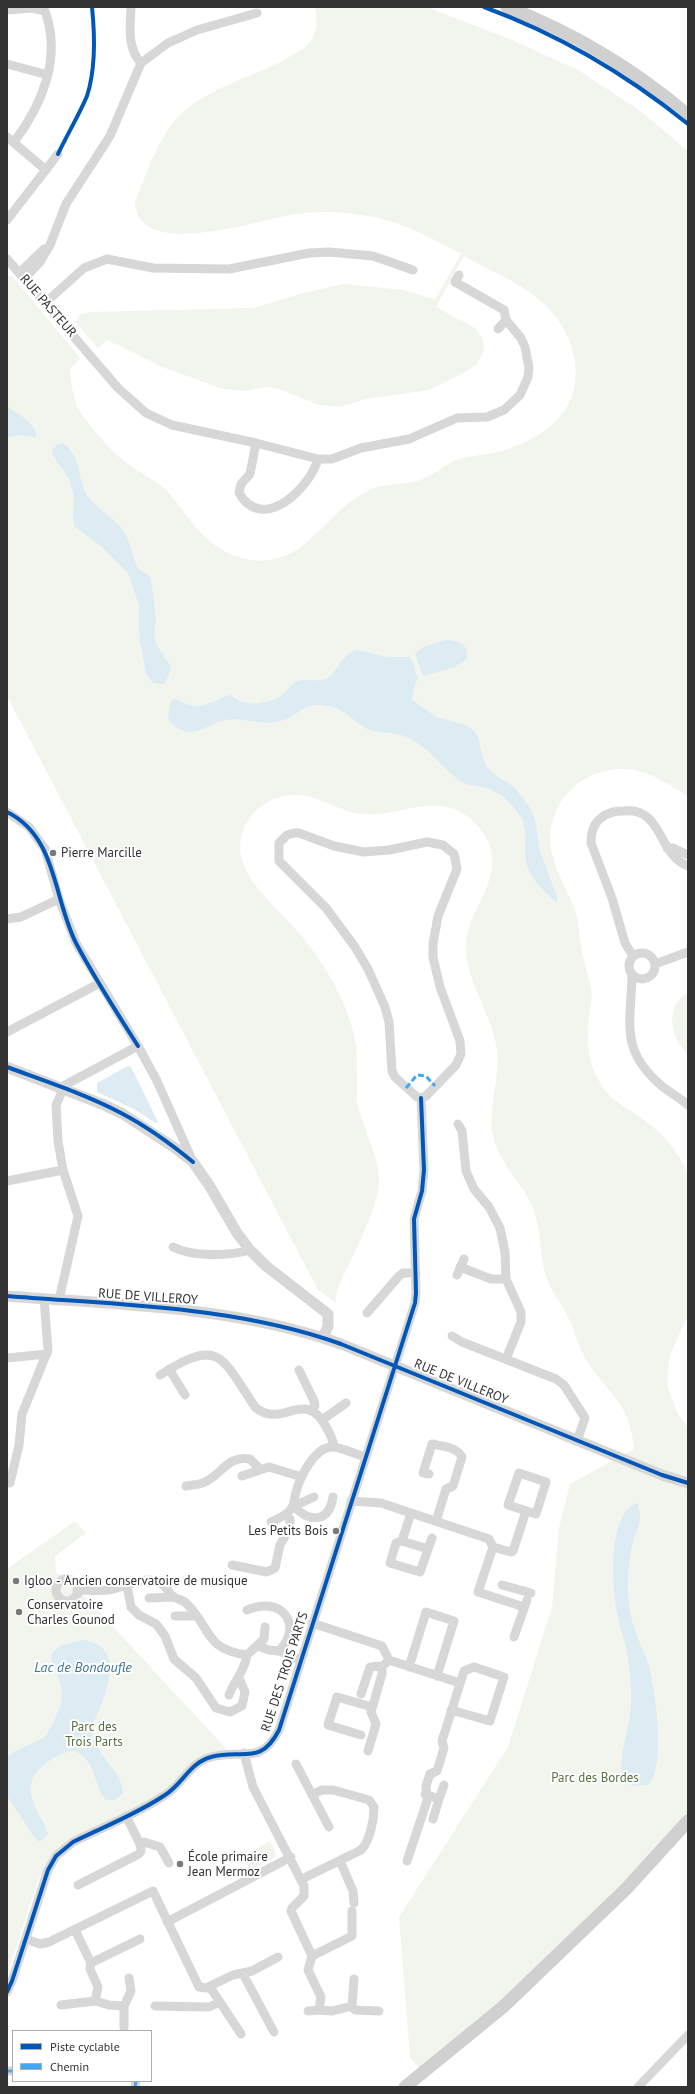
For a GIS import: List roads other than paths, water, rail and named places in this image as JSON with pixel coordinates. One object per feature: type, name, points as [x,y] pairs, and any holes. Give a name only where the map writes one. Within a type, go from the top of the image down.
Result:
[{"type":"main road","points":[[507,7],[548,25],[614,61],[688,115]]},
{"type":"main road","points":[[405,2087],[503,2007],[626,1889],[688,1821]]},
{"type":"street","points":[[131,7],[132,47],[135,56],[142,63]]},
{"type":"street","points":[[7,10],[32,8],[45,11],[50,24],[52,45],[48,76],[36,108],[10,140],[46,170]]},
{"type":"street","points":[[22,276],[50,245],[66,204],[100,154],[110,136],[142,63],[168,43],[197,30],[257,13]]},
{"type":"street","points":[[7,64],[48,76]]},
{"type":"street","points":[[7,220],[58,154]]},
{"type":"street","points":[[44,303],[84,268],[107,259],[153,268],[229,269],[303,254],[329,252],[373,256],[413,270]]},
{"type":"street","name":"RUE PASTEUR","points":[[7,259],[132,403],[158,420],[187,428],[256,442],[318,459]]},
{"type":"street","points":[[256,442],[250,474],[241,484],[239,493],[245,501],[255,507],[272,508],[291,499],[315,470],[318,459],[332,459],[361,448],[409,439],[457,418],[487,417],[504,410],[520,395],[526,382],[529,368],[528,358],[521,338],[506,320],[504,310],[455,282],[459,275]]},
{"type":"street","points":[[498,329],[506,320]]},
{"type":"street","points":[[633,956],[625,943],[612,898],[591,843],[591,834],[598,820],[611,812],[635,811],[644,815],[654,823],[674,858],[688,866]]},
{"type":"street","points":[[7,812],[24,823],[38,837],[50,862],[59,899],[76,943],[138,1046],[157,1081],[193,1162],[209,1185],[237,1233],[250,1250],[266,1266],[328,1314],[328,1326],[323,1338]]},
{"type":"street","points":[[299,833],[334,846],[364,852],[389,850],[427,842],[435,842],[443,845],[454,854],[456,862],[456,876],[438,916],[432,944],[433,956],[440,986],[460,1041],[461,1054],[456,1065],[426,1096],[422,1098],[417,1098],[395,1077],[391,1065],[389,1022],[385,1007],[368,969],[355,947],[326,908],[279,861],[277,855],[279,843],[287,835],[299,833]]},
{"type":"street","points":[[667,848],[673,848],[688,855]]},
{"type":"street","points":[[7,919],[21,917],[59,899]]},
{"type":"street","points":[[655,964],[688,952]]},
{"type":"street","points":[[632,1002],[644,979],[653,974],[655,964],[651,956],[647,954],[642,953],[633,956],[629,963],[632,975],[632,1002],[629,1034],[636,1056],[652,1076],[688,1105]]},
{"type":"street","points":[[632,975],[640,979],[644,979]]},
{"type":"street","points":[[7,1032],[100,983]]},
{"type":"street","points":[[59,1300],[78,1216],[63,1170],[56,1121],[56,1105],[62,1088],[72,1080],[138,1046]]},
{"type":"street","points":[[7,1067],[123,1114],[175,1148],[193,1162]]},
{"type":"street","name":"RUE DES TROIS PARTS","points":[[7,1992],[48,1870],[56,1856],[73,1842],[166,1795],[191,1767],[200,1761],[212,1756],[261,1752],[273,1741],[415,1303],[416,1273],[414,1219],[422,1191],[424,1170],[422,1098]]},
{"type":"street","points":[[458,1124],[462,1130],[464,1162],[469,1180],[494,1216],[502,1233],[505,1252],[506,1279],[522,1317],[506,1359]]},
{"type":"street","points":[[7,1181],[63,1170]]},
{"type":"street","points":[[173,1247],[183,1252],[228,1254],[250,1250]]},
{"type":"street","points":[[460,1267],[491,1280],[506,1279]]},
{"type":"street","points":[[367,1313],[399,1276],[403,1273],[416,1273]]},
{"type":"street","name":"RUE DE VILLEROY","points":[[7,1296],[212,1312],[269,1322],[323,1338],[662,1475],[688,1483]]},
{"type":"street","points":[[10,1483],[19,1445],[22,1414],[49,1346],[44,1299]]},
{"type":"street","points":[[452,1336],[556,1379],[564,1385],[585,1418],[577,1441]]},
{"type":"street","points":[[7,1358],[47,1354]]},
{"type":"street","points":[[160,1375],[192,1357],[211,1355],[219,1358],[226,1364],[254,1407],[260,1412],[274,1415],[298,1408],[311,1410],[322,1420],[333,1439],[334,1447]]},
{"type":"street","points":[[170,1369],[185,1395]]},
{"type":"street","points":[[299,1370],[314,1401],[315,1406],[311,1410]]},
{"type":"street","points":[[322,1420],[346,1403]]},
{"type":"street","points":[[429,1474],[423,1473],[432,1444],[460,1453],[462,1458],[453,1486],[446,1489],[436,1521]]},
{"type":"street","points":[[294,1506],[296,1491],[302,1477],[319,1452],[324,1449],[334,1447],[365,1457]]},
{"type":"street","points":[[186,1486],[204,1482],[229,1462],[236,1459],[250,1459],[260,1469]]},
{"type":"street","points":[[242,1476],[260,1469],[273,1467],[302,1477]]},
{"type":"street","points":[[518,1473],[546,1482],[536,1514],[526,1511],[508,1505],[518,1473]]},
{"type":"street","points":[[271,1522],[286,1516],[294,1506],[314,1497]]},
{"type":"street","points":[[294,1506],[309,1518],[320,1517],[329,1510],[333,1497]]},
{"type":"street","points":[[351,1501],[380,1503],[489,1539],[493,1548],[478,1592],[513,1603],[527,1600]]},
{"type":"street","points":[[493,1548],[511,1552],[513,1551],[526,1511]]},
{"type":"street","points":[[402,1542],[411,1513]]},
{"type":"street","points":[[232,1565],[267,1572],[275,1568],[278,1561],[280,1545],[290,1527],[290,1519],[286,1516]]},
{"type":"street","points":[[428,1549],[402,1542],[396,1543],[390,1563],[420,1572],[432,1538]]},
{"type":"street","points":[[77,1590],[107,1590],[127,1586],[141,1581],[158,1582],[170,1591],[174,1597]]},
{"type":"street","points":[[502,1585],[518,1590],[527,1600]]},
{"type":"street","points":[[127,1586],[131,1608],[139,1615],[156,1624],[165,1636],[174,1659],[196,1678],[216,1708],[230,1712],[242,1706],[246,1692],[239,1678]]},
{"type":"street","points":[[513,1603],[518,1590]]},
{"type":"street","points":[[149,1598],[174,1597],[186,1602],[213,1640],[224,1650],[247,1655]]},
{"type":"street","points":[[514,1637],[527,1600]]},
{"type":"street","points":[[247,1610],[259,1606],[272,1606],[278,1608],[287,1617],[289,1622],[289,1636],[287,1642],[279,1651]]},
{"type":"street","points":[[409,1667],[426,1612],[454,1621],[437,1676]]},
{"type":"street","points":[[175,1616],[196,1616]]},
{"type":"street","points":[[312,1623],[382,1646],[385,1663],[371,1712],[376,1724],[368,1751]]},
{"type":"street","points":[[229,1694],[233,1682],[239,1678],[245,1666],[247,1655],[264,1639],[265,1627]]},
{"type":"street","points":[[258,1646],[269,1650],[279,1651],[300,1660]]},
{"type":"street","points":[[361,1694],[370,1667],[385,1663],[409,1667],[460,1683]]},
{"type":"street","points":[[407,1861],[427,1801],[425,1794],[430,1774],[437,1771],[444,1748],[442,1741],[464,1671],[470,1668],[504,1677],[490,1722],[452,1710]]},
{"type":"street","points":[[361,1735],[328,1725],[337,1697],[372,1707]]},
{"type":"street","points":[[244,1754],[253,1787],[302,1879],[304,1896],[292,1908],[291,1915],[312,1956],[308,1970],[321,1997],[319,2010]]},
{"type":"street","points":[[296,1764],[329,1827]]},
{"type":"street","points":[[433,1819],[444,1785]]},
{"type":"street","points":[[302,1879],[361,1850],[365,1845],[374,1814],[373,1803],[334,1790],[327,1789],[312,1795]]},
{"type":"street","points":[[425,1794],[439,1799]]},
{"type":"street","points":[[78,1885],[139,1854],[141,1851],[140,1844],[126,1816]]},
{"type":"street","points":[[140,1844],[144,1842],[160,1847],[169,1863]]},
{"type":"street","points":[[167,1922],[291,1857]]},
{"type":"street","points":[[312,1956],[352,1936],[353,1891],[340,1861]]},
{"type":"street","points":[[26,1939],[45,1944],[153,1891],[199,1987],[210,1987],[233,1975],[243,1974],[278,1957]]},
{"type":"street","points":[[75,1930],[91,1963],[90,1969],[98,1987],[95,2001]]},
{"type":"street","points":[[91,1963],[140,1939]]},
{"type":"street","points":[[243,1974],[274,2032]]},
{"type":"street","points":[[124,2028],[124,2006],[131,1991],[129,1978]]},
{"type":"street","points":[[354,1979],[352,2006],[358,2012],[379,2011]]},
{"type":"street","points":[[210,1987],[241,2034]]},
{"type":"street","points":[[61,2005],[95,2001],[109,2005],[124,2006]]},
{"type":"street","points":[[155,2006],[209,2007],[220,2002]]},
{"type":"street","points":[[308,2011],[339,2010],[352,2006]]},
{"type":"street","points":[[638,2087],[688,2035]]},
{"type":"water","points":[[7,406],[30,423],[36,437],[18,435],[7,438]]},
{"type":"water","points":[[63,443],[70,449],[77,462],[87,495],[95,505],[120,526],[128,540],[138,569],[143,571],[151,578],[156,619],[154,636],[158,647],[171,667],[164,684],[153,683],[146,674],[139,635],[139,605],[128,573],[101,546],[74,526],[74,496],[72,487],[70,481],[52,454],[53,449],[58,444]]},
{"type":"water","points":[[445,640],[462,644],[467,651],[466,660],[452,668],[423,676],[415,654],[421,648]]},
{"type":"water","points":[[357,650],[387,657],[410,657],[418,678],[414,687],[412,699],[436,717],[466,725],[474,731],[479,739],[482,756],[488,768],[498,777],[514,787],[529,806],[535,819],[540,851],[557,897],[557,903],[536,882],[528,869],[525,854],[526,834],[524,825],[513,806],[494,791],[462,782],[417,742],[409,738],[398,734],[369,730],[337,708],[322,705],[307,707],[291,717],[276,722],[263,723],[231,719],[193,732],[179,729],[168,719],[170,704],[173,699],[194,706],[204,705],[231,695],[242,702],[256,704],[270,701],[282,695],[292,684],[296,682],[304,680],[321,680],[329,677],[344,658]]},
{"type":"water","points":[[128,1066],[131,1067],[158,1122],[156,1123],[134,1109],[97,1092],[97,1083]]},
{"type":"water","points":[[638,1503],[640,1521],[631,1549],[628,1581],[629,1605],[634,1628],[651,1674],[658,1726],[658,1745],[654,1776],[648,1785],[634,1786],[623,1780],[622,1770],[623,1752],[630,1715],[631,1688],[627,1653],[615,1600],[613,1569],[616,1534],[621,1520],[628,1509]]},
{"type":"water","name":"Lac de Bondoufle","points":[[82,1640],[97,1644],[106,1652],[110,1663],[109,1676],[102,1704],[91,1728],[97,1746],[118,1776],[123,1793],[115,1800],[106,1800],[99,1788],[89,1764],[79,1753],[73,1751],[53,1758],[37,1772],[32,1780],[31,1795],[48,1833],[43,1840],[37,1841],[7,1796],[7,1757],[15,1751],[44,1738],[53,1724],[61,1704],[62,1696],[61,1684],[51,1660],[52,1653],[59,1646]]},
{"type":"place","name":"Pierre Marcille","points":[[53,853]]},
{"type":"place","name":"Les Petits Bois","points":[[336,1531]]},
{"type":"place","name":"Igloo - Ancien conservatoire de musique","points":[[16,1581]]},
{"type":"place","name":"Conservatoire Charles Gounod","points":[[19,1612]]},
{"type":"place","name":"École primaire Jean Mermoz","points":[[180,1864]]},
{"type":"park label","name":"Parc des Trois Parts","points":[[94,1734]]},
{"type":"park label","name":"Parc des Bordes","points":[[595,1778]]}]
